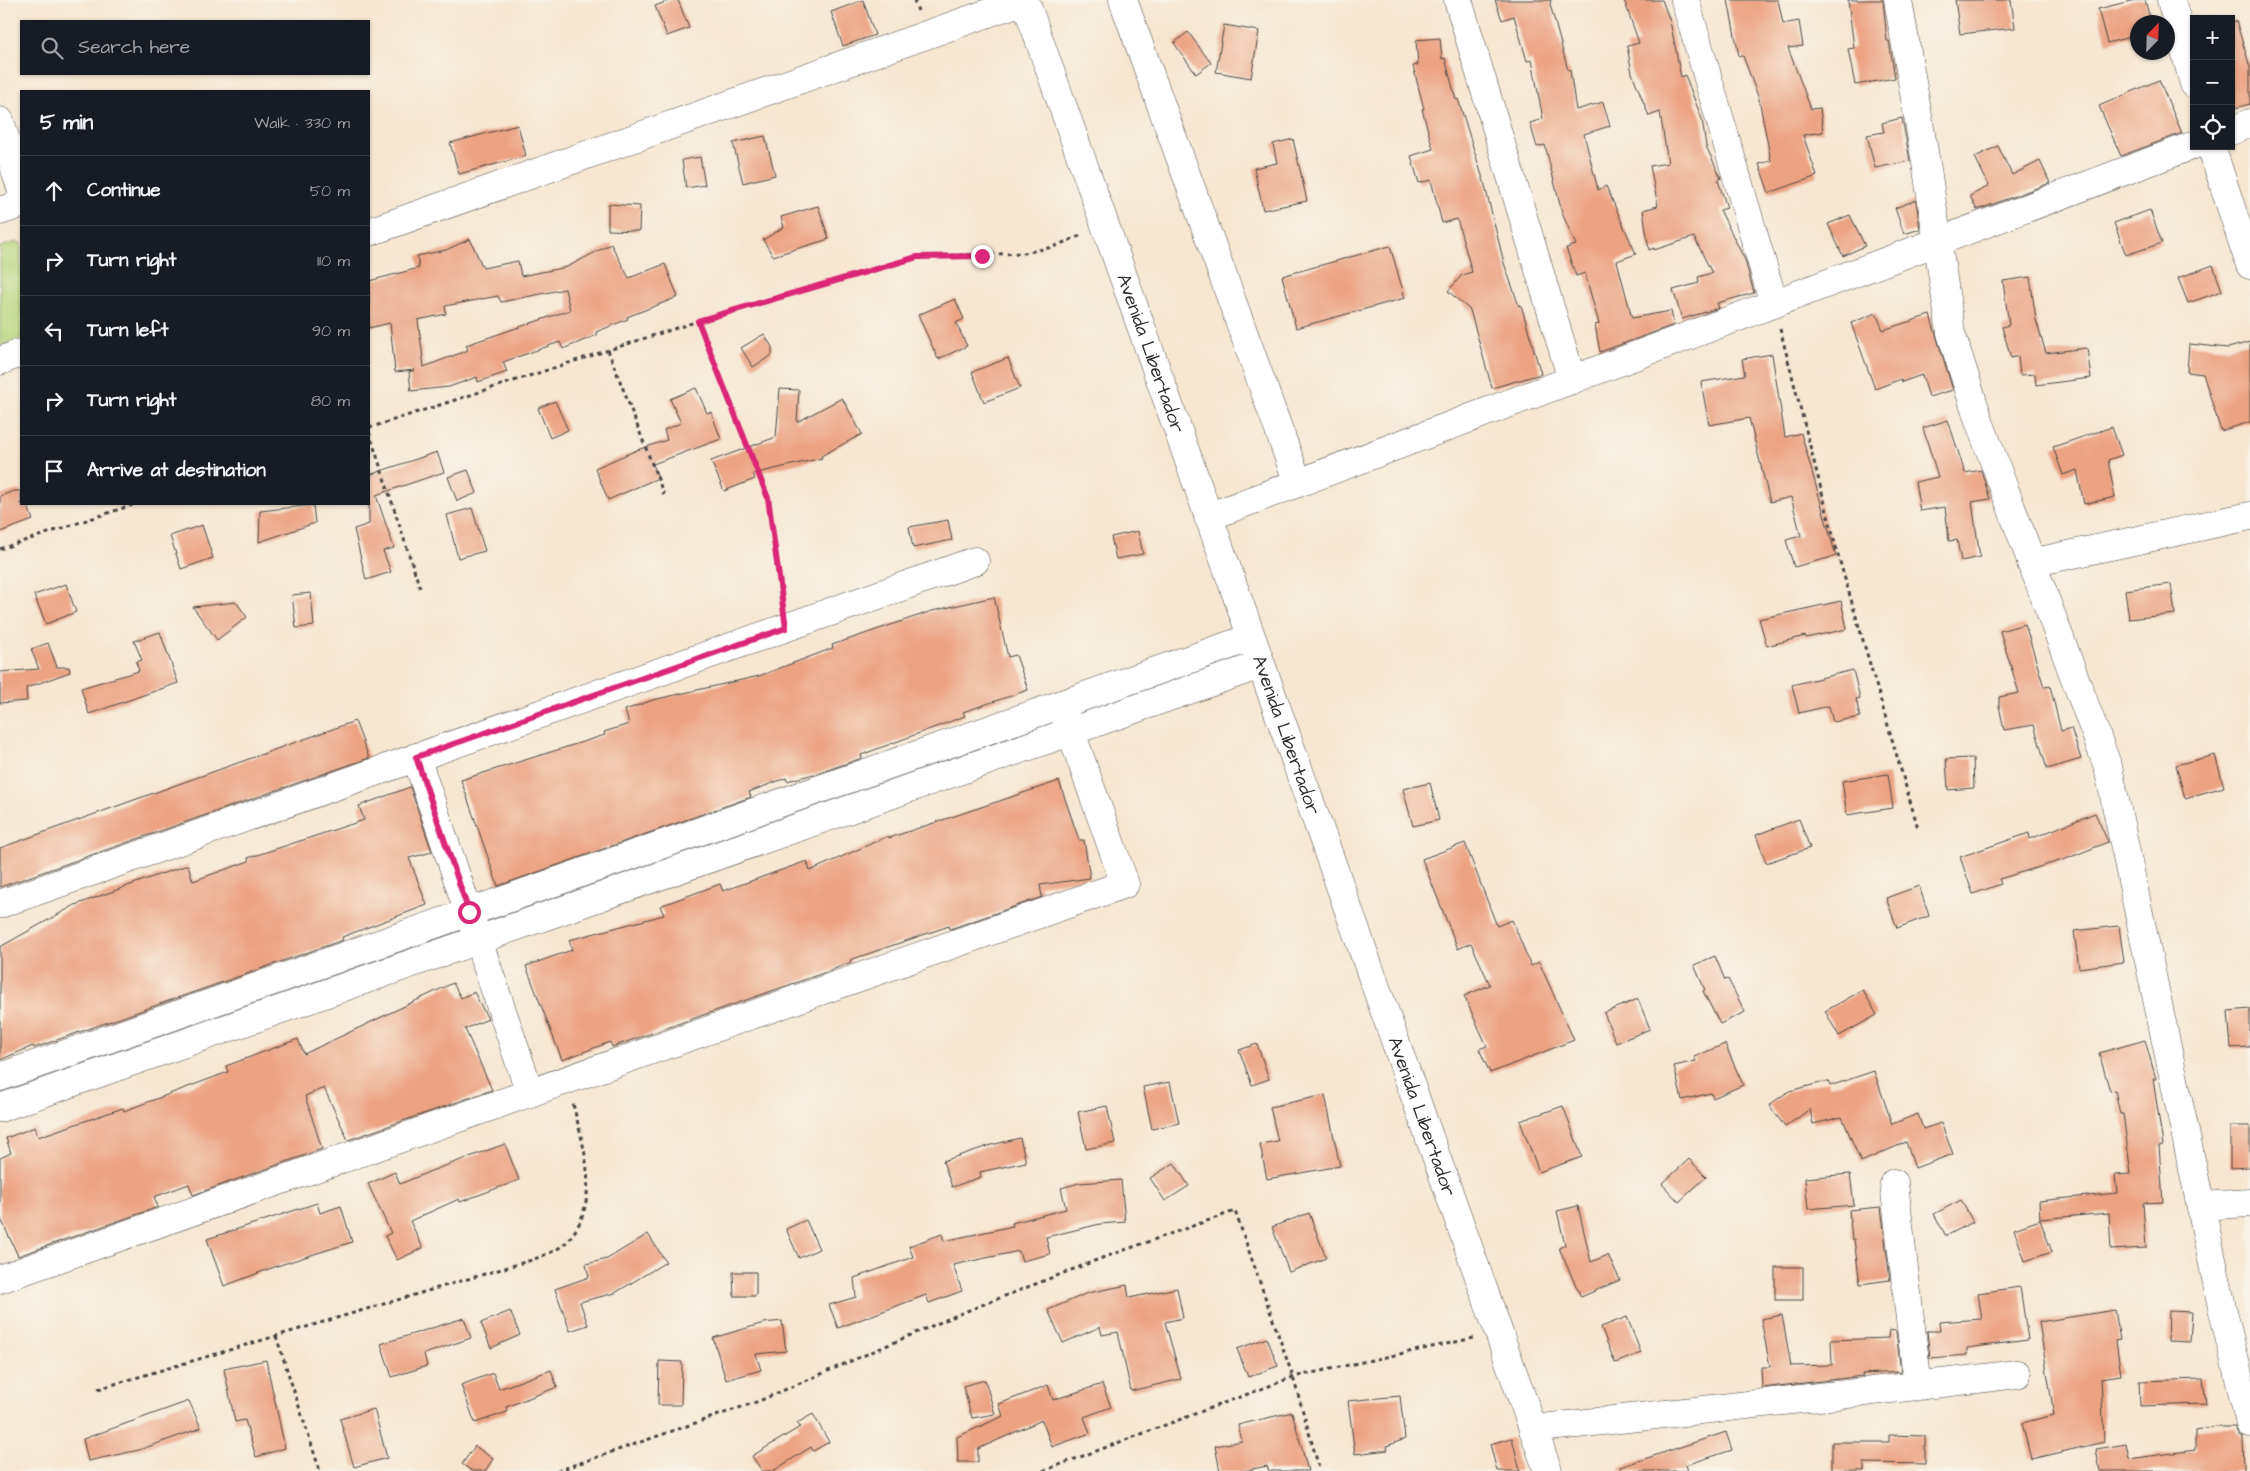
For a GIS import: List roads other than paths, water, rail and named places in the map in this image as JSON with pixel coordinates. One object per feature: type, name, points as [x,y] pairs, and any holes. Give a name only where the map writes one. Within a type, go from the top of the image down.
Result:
[{"type":"main road","points":[[370,232],[1025,0]]},
{"type":"main road","name":"Avenida Libertador","points":[[1025,0],[1250,638],[1548,1471]]},
{"type":"main road","points":[[1123,0],[1298,483]]},
{"type":"main road","points":[[1458,0],[1572,380]]},
{"type":"main road","points":[[1685,0],[1774,304]]},
{"type":"main road","points":[[1898,0],[1954,340],[1979,421],[2108,767],[2222,1307],[2250,1424]]},
{"type":"main road","points":[[2171,0],[2190,69]]},
{"type":"main road","points":[[0,121],[20,185]]},
{"type":"main road","points":[[2235,129],[2250,124]]},
{"type":"main road","points":[[1208,517],[2190,147]]},
{"type":"main road","points":[[2212,150],[2250,265]]},
{"type":"main road","points":[[0,211],[20,204]]},
{"type":"main road","points":[[0,360],[20,353]]},
{"type":"main road","points":[[2032,562],[2250,516]]},
{"type":"main road","points":[[0,904],[975,561]]},
{"type":"main road","points":[[0,1077],[1250,638]]},
{"type":"main road","points":[[0,1108],[1260,665]]},
{"type":"main road","points":[[0,1279],[1125,884],[1061,704]]},
{"type":"main road","points":[[416,757],[530,1093]]},
{"type":"main road","points":[[1894,1183],[1918,1387]]},
{"type":"main road","points":[[2201,1206],[2250,1203]]},
{"type":"main road","points":[[1533,1429],[1918,1387],[2017,1374]]}]
